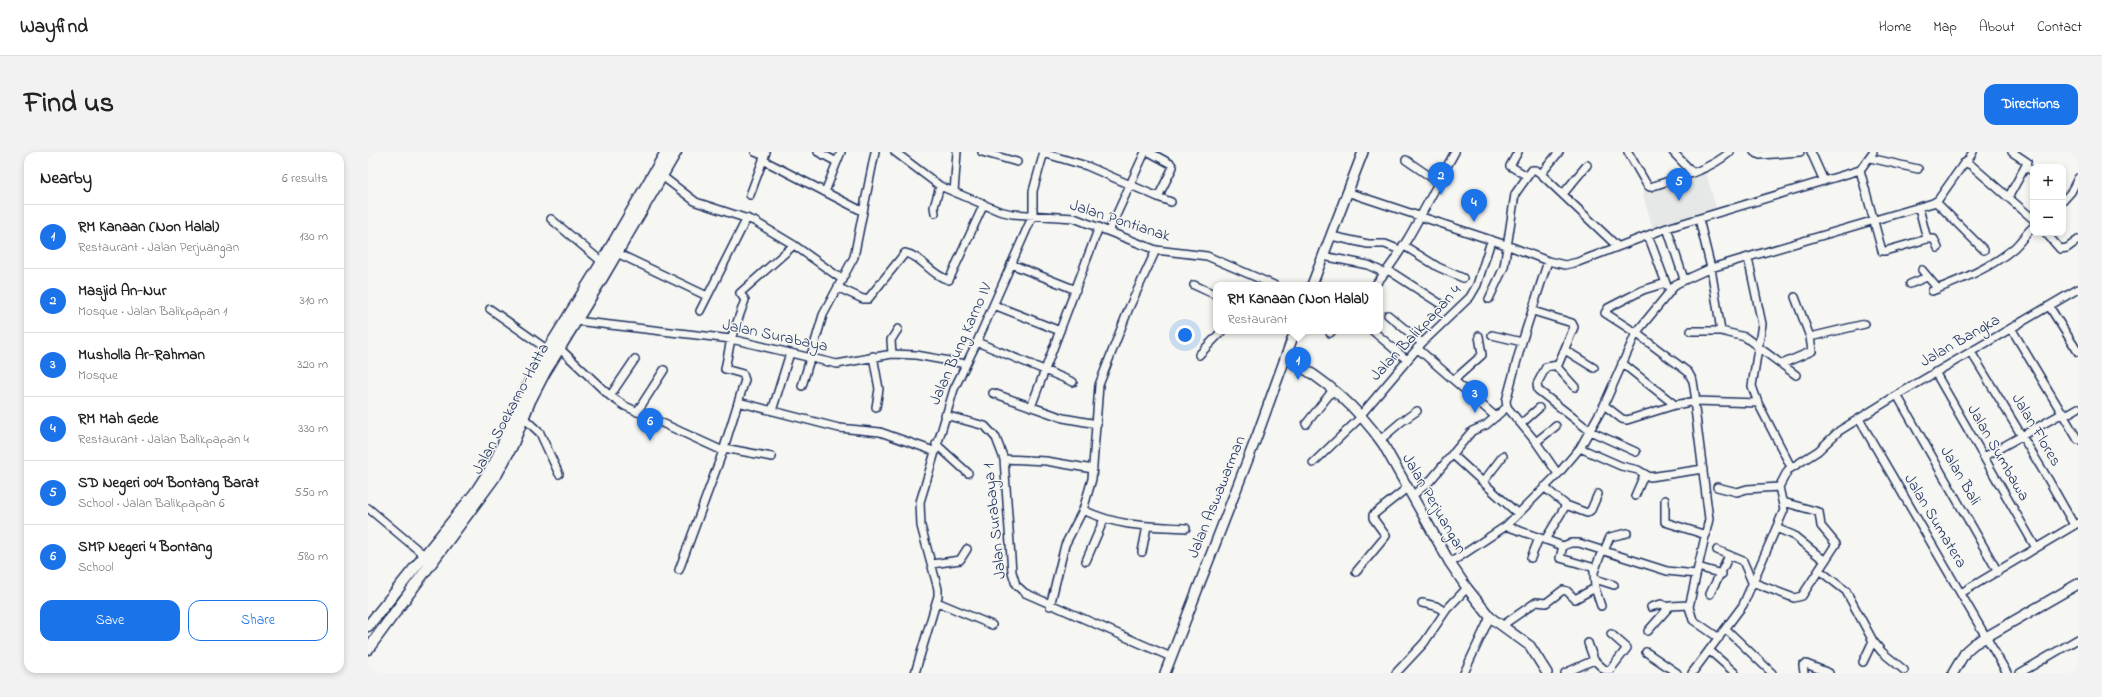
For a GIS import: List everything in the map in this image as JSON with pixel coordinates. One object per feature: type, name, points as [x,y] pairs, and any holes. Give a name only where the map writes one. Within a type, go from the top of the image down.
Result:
[{"type":"main road","name":"Jalan Soekarno-Hatta","points":[[368,649],[486,482],[503,447],[528,385],[554,347],[666,152]]},
{"type":"main road","name":"Jalan Soekarno-Hatta","points":[[486,482],[506,458],[554,347],[576,322],[676,152]]},
{"type":"main road","name":"Jalan Soekarno-Hatta","points":[[368,626],[424,555],[477,496]]},
{"type":"street","points":[[755,152],[765,156],[825,192],[862,211]]},
{"type":"street","points":[[818,152],[837,162]]},
{"type":"street","points":[[825,192],[841,152]]},
{"type":"street","points":[[802,386],[823,315],[839,288],[856,251],[862,211],[875,152]]},
{"type":"street","name":"Jalan Pontianak","points":[[895,152],[940,186],[984,204],[1012,214],[1068,216],[1156,250],[1207,256],[1256,281]]},
{"type":"street","points":[[954,192],[956,152]]},
{"type":"street","points":[[982,152],[1016,162]]},
{"type":"street","points":[[1033,215],[1032,191],[1044,152],[1087,166],[1171,202]]},
{"type":"street","points":[[1109,231],[1145,152]]},
{"type":"street","points":[[1149,152],[1171,164],[1172,167],[1158,197]]},
{"type":"street","points":[[1313,282],[1363,152]]},
{"type":"street","points":[[1378,282],[1386,272],[1402,247],[1455,152]]},
{"type":"street","points":[[1518,152],[1510,166],[1527,176]]},
{"type":"street","points":[[1541,174],[1559,152]]},
{"type":"street","points":[[1628,152],[1648,187],[1693,173],[1716,162],[1730,152]]},
{"type":"street","points":[[1673,152],[1693,173]]},
{"type":"street","points":[[1754,152],[1760,156],[1800,152]]},
{"type":"street","points":[[1811,152],[1824,181]]},
{"type":"street","points":[[1450,563],[1506,526],[1558,474],[1580,448],[1604,405],[1636,333],[1676,284],[1684,279],[1712,268],[1875,222],[1936,202],[1973,152]]},
{"type":"street","points":[[2009,196],[2027,162],[2012,152]]},
{"type":"street","points":[[1347,192],[1418,217],[1492,240],[1548,261],[1565,265],[1572,264],[1667,228],[1860,170],[1871,155],[1918,169]]},
{"type":"street","points":[[750,195],[765,156]]},
{"type":"street","points":[[1406,160],[1438,182]]},
{"type":"street","points":[[1966,163],[2009,196],[2030,216]]},
{"type":"street","points":[[1564,194],[1587,165]]},
{"type":"street","points":[[2025,167],[2030,170]]},
{"type":"street","points":[[1490,299],[1503,272],[1509,246],[1513,200],[1515,194],[1527,176],[1535,169],[1564,194],[1617,246]]},
{"type":"street","points":[[1860,170],[1881,249],[1884,251],[1933,238],[1938,248]]},
{"type":"street","points":[[662,176],[696,202],[747,218],[794,244],[843,280]]},
{"type":"street","points":[[2066,197],[2071,192],[2078,178]]},
{"type":"street","points":[[935,214],[934,207],[940,186]]},
{"type":"street","points":[[2066,189],[2071,192]]},
{"type":"street","points":[[1936,202],[1984,250]]},
{"type":"street","points":[[839,288],[863,299],[868,299],[904,254],[907,253],[924,263],[934,274],[949,280],[984,204]]},
{"type":"street","points":[[1919,208],[1927,239]]},
{"type":"street","name":"Jalan Bung Karno IV","points":[[915,673],[937,602],[938,589],[921,526],[919,509],[945,414],[958,377],[977,342],[1033,215]]},
{"type":"street","points":[[700,311],[747,218]]},
{"type":"street","points":[[552,219],[602,262]]},
{"type":"street","points":[[1699,219],[1712,268],[1721,330]]},
{"type":"street","points":[[1031,407],[1099,227]]},
{"type":"street","points":[[1667,228],[1684,279]]},
{"type":"street","points":[[1922,270],[1935,290],[1994,262],[2015,247],[2030,230]]},
{"type":"street","points":[[1648,235],[1669,294]]},
{"type":"street","points":[[1331,236],[1368,244],[1385,244],[1402,247],[1438,267],[1463,278]]},
{"type":"street","points":[[2049,236],[2060,249],[2067,248],[2078,240]]},
{"type":"street","name":"Jalan Balikpapan 4","points":[[1313,463],[1360,416],[1420,345],[1474,291],[1492,240]]},
{"type":"street","points":[[679,570],[723,449],[745,377],[725,369],[731,339],[745,300],[741,295],[741,292],[794,244]]},
{"type":"street","points":[[1050,606],[1066,541],[1083,510],[1093,469],[1097,424],[1097,400],[1101,381],[1129,308],[1156,250]]},
{"type":"street","points":[[617,253],[707,296]]},
{"type":"street","points":[[1323,256],[1368,265],[1386,272],[1439,303]]},
{"type":"street","points":[[1692,673],[1743,605],[1784,510],[1779,486],[1785,473],[1791,467],[1758,403],[1751,381],[1760,346],[1761,314],[1748,258]]},
{"type":"street","points":[[1356,572],[1386,536],[1373,518],[1373,514],[1430,481],[1472,431],[1496,417],[1507,406],[1508,391],[1548,261]]},
{"type":"street","points":[[1011,264],[1076,290]]},
{"type":"street","points":[[1910,284],[1927,277]]},
{"type":"street","points":[[1666,283],[1643,290],[1606,310],[1607,315],[1636,333],[1688,372],[1693,381],[1698,401],[1708,509],[1701,570],[1690,605],[1693,620],[1722,634],[1772,673]]},
{"type":"street","points":[[1194,285],[1213,294]]},
{"type":"street","name":"Jalan Bangka","points":[[1791,467],[1818,451],[1839,431],[1859,420],[1897,395],[2078,289]]},
{"type":"street","points":[[1782,364],[1811,352],[1810,337],[1795,297]]},
{"type":"street","points":[[994,305],[1060,331]]},
{"type":"street","points":[[2050,306],[2078,352]]},
{"type":"street","points":[[490,309],[554,347],[610,396],[637,412],[723,449],[772,458]]},
{"type":"street","points":[[1533,311],[1573,324],[1574,328],[1565,350],[1556,366]]},
{"type":"street","points":[[1388,315],[1454,379],[1496,417]]},
{"type":"street","name":"Jalan Surabaya","points":[[576,322],[731,339],[811,358],[844,364],[873,356],[892,354],[916,355],[966,364]]},
{"type":"street","points":[[1810,337],[1865,324]]},
{"type":"street","points":[[2011,328],[2064,414],[2078,440]]},
{"type":"street","points":[[892,354],[891,340],[898,329]]},
{"type":"street","points":[[1691,331],[1721,330],[1745,337],[1760,346],[1796,375]]},
{"type":"street","points":[[1199,355],[1219,334]]},
{"type":"street","name":"Jalan Aswawarman","points":[[1165,673],[1295,334]]},
{"type":"street","points":[[1377,334],[1407,360]]},
{"type":"street","points":[[1492,335],[1522,342]]},
{"type":"street","points":[[1454,379],[1482,355],[1480,336]]},
{"type":"street","points":[[977,342],[1073,382]]},
{"type":"street","points":[[1565,350],[1594,368]]},
{"type":"street","points":[[772,411],[790,352]]},
{"type":"street","name":"Jalan Flores","points":[[1971,352],[2076,524]]},
{"type":"street","points":[[873,356],[879,389],[876,407]]},
{"type":"street","name":"Jalan Perjuangan","points":[[1286,358],[1312,373],[1333,390],[1360,416],[1380,440],[1450,563],[1467,588],[1490,617],[1530,646],[1547,673]]},
{"type":"street","points":[[610,396],[635,359]]},
{"type":"street","points":[[1622,363],[1675,406]]},
{"type":"street","points":[[1556,366],[1576,387]]},
{"type":"street","points":[[1556,366],[1546,367],[1537,388],[1590,431],[1636,452]]},
{"type":"street","points":[[637,412],[664,370]]},
{"type":"street","name":"Jalan Sumbawa","points":[[1935,372],[2036,548]]},
{"type":"street","points":[[1306,424],[1333,390]]},
{"type":"street","points":[[993,393],[1063,418],[1097,424]]},
{"type":"street","name":"Jalan Bali","points":[[1897,395],[1998,572]]},
{"type":"street","points":[[1604,405],[1622,419],[1627,420],[1698,401],[1758,403]]},
{"type":"street","points":[[738,402],[838,428],[880,432],[935,448],[968,473]]},
{"type":"street","points":[[1507,406],[1536,442],[1558,474]]},
{"type":"street","points":[[1521,424],[1539,408]]},
{"type":"street","points":[[1984,457],[2078,408]]},
{"type":"street","points":[[1380,440],[1401,422],[1417,411]]},
{"type":"street","name":"Jalan Surabaya 1","points":[[945,414],[980,424],[988,428],[996,438],[1004,459],[1013,580],[1024,593],[1050,606],[1171,657]]},
{"type":"street","points":[[524,418],[540,432],[559,474]]},
{"type":"street","name":"Jalan Sumatera","points":[[1859,420],[1962,593],[2007,673]]},
{"type":"street","points":[[1536,442],[1556,426]]},
{"type":"street","points":[[1580,448],[1621,466],[1638,470],[1644,475],[1656,477],[1704,469]]},
{"type":"street","points":[[1452,454],[1518,514]]},
{"type":"street","points":[[1483,482],[1504,456]]},
{"type":"street","points":[[1004,459],[1046,460],[1093,469]]},
{"type":"street","points":[[1635,496],[1644,475]]},
{"type":"street","points":[[1718,487],[1739,492],[1747,489],[1779,486]]},
{"type":"street","points":[[1544,487],[1566,506],[1589,512],[1598,494]]},
{"type":"street","points":[[1665,500],[1665,522],[1706,535]]},
{"type":"street","points":[[1717,550],[1743,561],[1752,582],[1794,598],[1798,598],[1806,592],[1836,544],[1821,526],[1819,521],[1820,513],[1783,502]]},
{"type":"street","points":[[1531,558],[1542,539],[1566,506]]},
{"type":"street","points":[[368,508],[424,555]]},
{"type":"street","points":[[1083,510],[1120,524],[1186,528]]},
{"type":"street","points":[[1086,561],[1104,519]]},
{"type":"street","points":[[1962,593],[2076,524]]},
{"type":"street","points":[[1142,552],[1147,526]]},
{"type":"street","points":[[1506,526],[1563,546],[1576,542],[1667,571],[1701,570],[1722,574]]},
{"type":"street","points":[[1776,528],[1793,535],[1825,561]]},
{"type":"street","points":[[1601,606],[1595,594],[1595,568],[1610,538],[1627,533]]},
{"type":"street","points":[[1563,546],[1560,558],[1595,568]]},
{"type":"street","points":[[932,564],[960,560],[967,549]]},
{"type":"street","points":[[1710,594],[1716,580],[1722,574],[1729,555]]},
{"type":"street","points":[[1820,570],[1843,587],[1850,595],[1872,641],[1882,652],[1904,670]]},
{"type":"street","points":[[1595,580],[1614,585]]},
{"type":"street","points":[[1953,673],[1966,651],[1987,637],[2078,584]]},
{"type":"street","points":[[1396,673],[1428,638],[1455,599],[1467,588]]},
{"type":"street","points":[[1503,625],[1536,602],[1546,603],[1563,590],[1567,590],[1575,599],[1595,588]]},
{"type":"street","points":[[937,602],[992,625]]},
{"type":"street","points":[[1422,603],[1436,606],[1445,612]]},
{"type":"street","points":[[1651,607],[1661,604],[1668,607]]},
{"type":"street","points":[[1648,631],[1668,607],[1673,604],[1690,605]]},
{"type":"street","points":[[1464,673],[1490,617]]},
{"type":"street","points":[[1588,643],[1594,660],[1605,670],[1608,670],[1626,651],[1627,647],[1611,634]]},
{"type":"street","points":[[2020,673],[2078,638]]},
{"type":"street","points":[[1862,662],[1872,641]]},
{"type":"street","points":[[1709,650],[1735,673]]},
{"type":"street","points":[[1646,652],[1677,673]]},
{"type":"street","points":[[1565,673],[1594,660]]},
{"type":"street","points":[[1804,673],[1803,666],[1806,664],[1829,673]]},
{"type":"shaded area","points":[[1706,173],[1717,211],[1653,229],[1642,191]]},
{"type":"place","name":"Masjid An-Nur","points":[[1441,195]]},
{"type":"place","name":"SD Negeri 004 Bontang Barat","points":[[1679,201]]},
{"type":"place","name":"RM Mah Gede","points":[[1474,222]]},
{"type":"place","name":"RM Kanaan (Non Halal)","points":[[1298,380]]},
{"type":"place","name":"Musholla Ar-Rahman","points":[[1475,413]]},
{"type":"place","name":"SMP Negeri 4 Bontang","points":[[650,441]]}]
